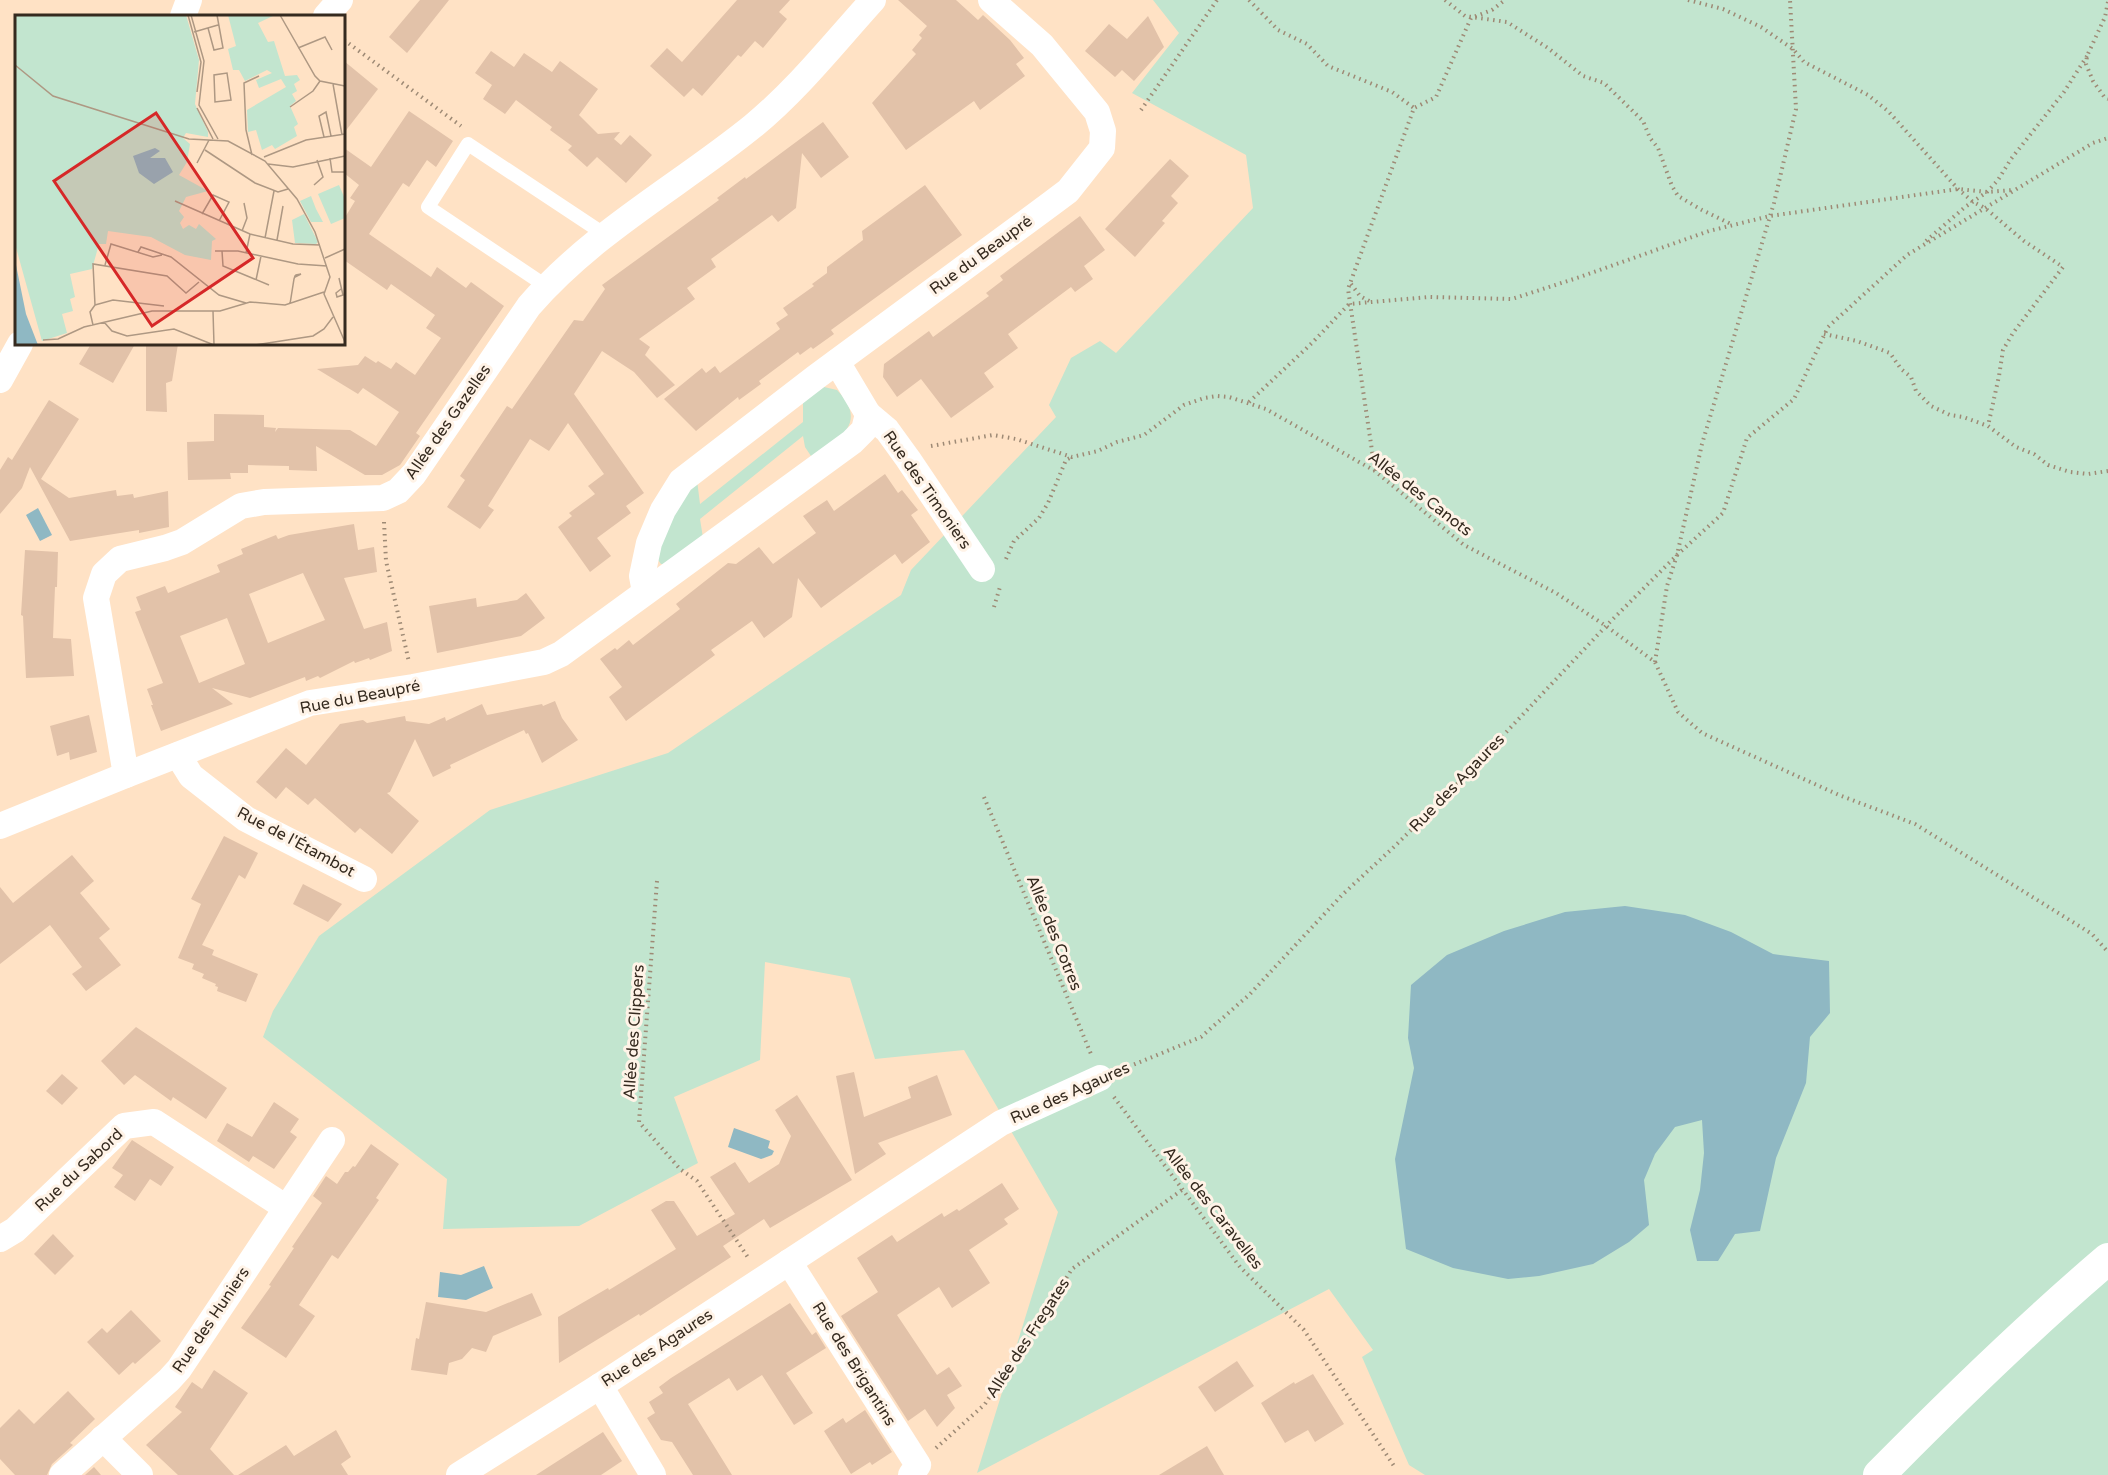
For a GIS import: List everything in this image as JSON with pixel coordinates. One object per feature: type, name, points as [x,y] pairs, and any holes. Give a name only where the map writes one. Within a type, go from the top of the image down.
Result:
[{"type":"street","points":[[183,15],[189,0]]},
{"type":"street","points":[[327,15],[340,0]]},
{"type":"street","name":"Allée des Gazelles","points":[[383,498],[398,491],[414,474],[529,306],[546,286],[604,234],[752,127],[788,95],[873,0]]},
{"type":"street","name":"Rue du Beaupré","points":[[645,592],[642,576],[649,543],[663,510],[681,481],[1068,191],[1102,148],[1103,131],[1097,112],[1042,45],[991,0]]},
{"type":"street","points":[[0,380],[20,346]]},
{"type":"street","points":[[837,362],[868,414]]},
{"type":"street","name":"Rue du Beaupré","points":[[0,826],[310,703],[413,687],[544,662],[561,654],[852,442],[864,430],[868,414]]},
{"type":"street","name":"Rue des Timoniers","points":[[868,414],[886,430],[901,449],[982,569]]},
{"type":"street","points":[[126,775],[96,598],[104,574],[120,559],[182,542],[241,506],[264,502],[383,498]]},
{"type":"street","name":"Rue de l'Étambot","points":[[178,755],[191,776],[246,819],[364,879]]},
{"type":"street","name":"Rue des Agaures","points":[[459,1475],[600,1386],[1001,1123],[1100,1078]]},
{"type":"street","name":"Rue du Sabord","points":[[0,1239],[15,1230],[124,1126],[154,1122],[285,1207]]},
{"type":"street","name":"Rue des Huniers","points":[[62,1475],[179,1369],[285,1207],[332,1140]]},
{"type":"street","points":[[1879,1475],[2051,1308],[2108,1259]]},
{"type":"street","name":"Rue des Brigantins","points":[[789,1262],[915,1470]]},
{"type":"street","points":[[600,1386],[653,1475]]},
{"type":"street","points":[[103,1438],[140,1475]]},
{"type":"lane","points":[[546,286],[428,207],[468,144],[604,234]]},
{"type":"path","points":[[1141,110],[1217,0]]},
{"type":"path","points":[[1249,0],[1278,30],[1307,44],[1328,66],[1392,92],[1414,108]]},
{"type":"path","points":[[1445,0],[1465,16],[1507,22],[1548,48],[1583,76],[1604,83],[1643,121],[1650,138],[1658,148],[1678,196],[1734,225]]},
{"type":"path","points":[[1375,471],[1348,290],[1414,108],[1436,97],[1471,18],[1492,10],[1505,0]]},
{"type":"path","points":[[1688,0],[1723,9],[1761,27],[1793,49],[1804,62],[1868,95],[1888,111],[1958,189],[2024,241],[2063,267],[2002,350],[1988,426]]},
{"type":"path","points":[[1790,0],[1796,109],[1770,216],[1702,444],[1677,555],[1667,586],[1655,663],[1678,712],[1701,733],[1839,795],[1915,824],[2092,934],[2108,952]]},
{"type":"path","points":[[1917,249],[1987,192],[2064,92],[2087,56],[2105,17],[2108,3]]},
{"type":"path","points":[[345,40],[466,130],[468,144]]},
{"type":"path","points":[[2087,56],[2086,64],[2092,81],[2108,99]]},
{"type":"path","points":[[1917,249],[2093,144],[2108,138]]},
{"type":"path","points":[[1249,402],[1312,343],[1349,304],[1429,297],[1512,298],[1580,277],[1709,231],[1770,216],[1958,189],[1987,192],[2016,190]]},
{"type":"path","name":"Rue des Agaures","points":[[1100,1078],[1201,1037],[1250,994],[1342,895],[1467,775],[1606,626],[1723,513],[1747,438],[1794,399],[1828,327],[1907,255],[1917,249]]},
{"type":"path","points":[[1351,284],[1360,296],[1371,302]]},
{"type":"path","points":[[1824,334],[1857,340],[1890,353],[1901,369],[1911,377],[1917,391],[1931,406],[1950,415],[1988,426],[2016,447],[2034,454],[2048,465],[2070,472],[2088,474],[2108,471]]},
{"type":"path","name":"Allée des Canots","points":[[1072,457],[1098,451],[1118,442],[1144,435],[1184,405],[1204,398],[1217,396],[1249,402],[1307,431],[1375,471],[1464,545],[1556,593],[1606,626],[1655,663]]},
{"type":"path","points":[[901,449],[993,435],[1016,439],[1072,457]]},
{"type":"path","points":[[1014,541],[1039,518],[1048,503],[1066,460],[1072,457]]},
{"type":"path","points":[[383,498],[386,561],[413,687]]},
{"type":"path","name":"Allée des Cotres","points":[[984,797],[1100,1078]]},
{"type":"path","name":"Allée des Clippers","points":[[657,881],[639,1122],[680,1170],[697,1181],[763,1280]]},
{"type":"path","name":"Allée des Caravelles","points":[[1100,1078],[1240,1267],[1305,1330],[1394,1466]]},
{"type":"path","name":"Allée des Fregates","points":[[915,1470],[985,1404],[1072,1269],[1182,1190]]},
{"type":"green space","points":[[1153,0],[2108,0],[2108,1475],[1425,1475],[1409,1465],[1362,1357],[1373,1350],[1329,1289],[977,1473],[1058,1212],[964,1050],[875,1059],[850,978],[765,962],[760,1060],[674,1097],[698,1163],[579,1226],[443,1229],[447,1179],[263,1037],[273,1011],[319,936],[490,810],[668,753],[901,595],[911,570],[1056,417],[1049,405],[1071,358],[1100,341],[1116,353],[1253,208],[1246,155],[1132,93],[1179,33]]},
{"type":"green space","points":[[824,387],[837,390],[850,412],[847,429],[840,437],[813,459],[805,447],[803,436],[700,519],[704,544],[671,565],[661,564],[655,556],[671,509],[697,480],[700,504],[803,422],[803,401]]},
{"type":"water","points":[[38,508],[52,535],[40,541],[26,515]]},
{"type":"water","points":[[1625,906],[1685,915],[1731,932],[1773,954],[1829,961],[1830,1013],[1810,1037],[1806,1083],[1776,1158],[1760,1231],[1735,1234],[1718,1261],[1697,1261],[1690,1230],[1700,1190],[1704,1153],[1702,1120],[1675,1127],[1655,1154],[1644,1180],[1649,1225],[1629,1242],[1593,1264],[1539,1276],[1508,1279],[1453,1268],[1406,1249],[1395,1159],[1414,1068],[1408,1038],[1411,985],[1447,955],[1504,931],[1565,912]]},
{"type":"water","points":[[734,1128],[770,1141],[768,1148],[774,1151],[772,1155],[761,1159],[728,1147]]},
{"type":"water","points":[[484,1266],[493,1288],[466,1300],[438,1297],[440,1272],[461,1275]]},
{"type":"building","points":[[420,0],[449,0],[407,53],[389,37]]},
{"type":"building","points":[[737,0],[790,0],[779,12],[787,19],[763,48],[755,41],[741,57],[738,55],[702,96],[693,88],[684,97],[650,66],[667,48],[682,62]]},
{"type":"building","points":[[898,0],[956,0],[978,20],[983,15],[1010,40],[1024,58],[1016,64],[1025,76],[980,110],[974,101],[906,150],[872,103],[916,54],[912,50],[922,38],[919,35],[927,26]]},
{"type":"building","points":[[1148,16],[1164,47],[1134,81],[1122,70],[1115,77],[1085,51],[1109,24],[1127,39]]},
{"type":"building","points":[[491,51],[514,67],[524,53],[552,72],[560,61],[598,89],[579,115],[598,134],[620,132],[614,139],[621,145],[630,135],[652,155],[626,183],[597,157],[587,167],[568,150],[572,146],[550,130],[552,127],[516,100],[505,114],[483,99],[492,85],[475,73]]},
{"type":"building","points":[[345,62],[378,89],[345,132]]},
{"type":"building","points":[[409,111],[453,141],[436,167],[427,160],[409,187],[403,183],[369,234],[431,277],[437,267],[466,288],[471,282],[504,306],[416,433],[420,436],[400,465],[382,475],[365,475],[316,446],[317,471],[289,470],[289,466],[248,465],[248,473],[230,473],[231,479],[188,480],[187,442],[214,441],[214,414],[264,415],[264,427],[276,428],[275,432],[278,428],[350,430],[376,446],[399,412],[363,388],[358,394],[317,369],[358,365],[365,356],[391,369],[396,362],[415,375],[441,338],[426,328],[435,315],[391,284],[387,290],[345,261],[345,217],[355,201],[350,198],[359,185],[345,174],[345,149],[371,167]]},
{"type":"building","points":[[823,122],[849,157],[821,178],[802,153],[796,208],[778,222],[772,215],[711,259],[716,267],[687,288],[695,299],[639,339],[650,347],[645,355],[675,385],[657,398],[634,372],[602,351],[574,394],[644,493],[626,506],[631,513],[597,538],[611,556],[590,572],[558,527],[572,516],[569,513],[595,494],[588,486],[604,474],[568,423],[549,451],[530,439],[488,506],[494,510],[480,529],[447,507],[465,480],[460,476],[507,406],[512,409],[574,320],[583,321],[605,289],[602,285],[719,200],[717,198],[745,177],[746,179]]},
{"type":"building","points":[[1170,159],[1189,176],[1171,196],[1178,203],[1162,221],[1165,223],[1135,257],[1105,229]]},
{"type":"building","points":[[925,185],[962,235],[831,330],[834,334],[813,349],[811,347],[800,355],[798,352],[759,381],[761,384],[739,400],[738,397],[696,431],[664,399],[702,368],[706,373],[715,366],[720,373],[780,329],[776,323],[788,315],[783,308],[814,286],[812,284],[827,273],[827,267],[863,240],[862,231]]},
{"type":"building","points":[[1080,216],[1105,250],[1084,266],[1093,279],[1075,292],[1071,287],[1008,334],[1018,348],[984,373],[994,387],[951,418],[921,379],[897,397],[883,377],[884,364],[929,331],[933,337],[989,296],[986,293],[1003,280],[1000,276]]},
{"type":"building","points":[[90,345],[134,345],[113,383],[79,364]]},
{"type":"building","points":[[146,345],[178,345],[172,381],[166,383],[167,412],[146,411]]},
{"type":"building","points":[[49,400],[79,419],[41,479],[69,498],[116,490],[117,496],[133,494],[134,498],[168,491],[169,527],[70,541],[30,467],[22,488],[0,514],[0,470],[8,457],[12,460]]},
{"type":"building","points":[[885,474],[898,493],[902,490],[918,510],[911,515],[930,542],[902,564],[895,554],[821,608],[798,578],[792,617],[764,638],[752,621],[711,650],[715,655],[626,721],[609,697],[622,687],[600,659],[629,640],[633,645],[680,609],[676,604],[728,563],[736,564],[759,547],[773,564],[816,533],[803,516],[827,500],[834,511]]},
{"type":"building","points":[[354,524],[358,550],[374,547],[377,572],[344,578],[364,629],[387,622],[392,651],[370,660],[369,658],[355,663],[354,661],[320,678],[318,676],[306,681],[305,677],[250,698],[212,688],[233,704],[161,731],[147,689],[163,683],[135,612],[141,610],[136,597],[165,586],[168,593],[220,572],[217,565],[243,554],[241,549],[276,535],[278,539]],"holes":[[[303,573],[325,620],[268,643],[249,594]],[[227,618],[245,664],[199,683],[180,636]]]},
{"type":"building","points":[[25,550],[58,552],[53,638],[71,639],[74,676],[26,678],[23,616],[21,615]]},
{"type":"building","points":[[526,593],[545,618],[521,636],[437,653],[429,606],[476,598],[477,607],[517,600]]},
{"type":"building","points":[[555,701],[562,718],[578,740],[542,763],[528,733],[526,734],[524,730],[450,765],[451,768],[433,777],[415,739],[390,792],[387,793],[419,821],[392,854],[360,828],[355,833],[315,798],[308,805],[286,787],[276,799],[256,782],[286,748],[306,765],[340,724],[363,720],[367,723],[405,716],[406,721],[429,724],[445,717],[446,721],[482,704],[487,715],[542,704],[543,706]]},
{"type":"building","points":[[89,715],[97,752],[70,760],[69,752],[57,756],[50,726]]},
{"type":"building","points":[[224,836],[258,853],[245,879],[239,875],[202,945],[214,950],[212,955],[258,974],[246,1002],[217,991],[216,984],[202,978],[204,974],[192,969],[194,964],[178,958],[201,904],[191,899]]},
{"type":"building","points":[[72,855],[94,881],[80,893],[110,929],[99,938],[121,965],[86,991],[72,974],[82,967],[50,925],[0,964],[0,887],[13,903]]},
{"type":"building","points":[[303,884],[342,904],[328,922],[293,904]]},
{"type":"building","points":[[136,1027],[227,1088],[206,1119],[173,1097],[171,1101],[135,1075],[124,1085],[101,1061]]},
{"type":"building","points":[[854,1072],[864,1117],[911,1098],[908,1087],[937,1075],[952,1115],[878,1143],[886,1154],[855,1174],[836,1076]]},
{"type":"building","points":[[62,1074],[78,1088],[62,1105],[46,1091]]},
{"type":"building","points":[[797,1095],[852,1180],[770,1228],[764,1219],[723,1246],[731,1257],[640,1316],[639,1314],[559,1363],[558,1317],[608,1288],[609,1290],[676,1249],[651,1210],[666,1201],[674,1201],[697,1236],[735,1214],[710,1177],[735,1162],[749,1183],[779,1164],[791,1136],[775,1110]]},
{"type":"building","points":[[274,1102],[299,1119],[290,1132],[297,1137],[274,1169],[253,1156],[249,1162],[217,1141],[227,1123],[252,1137]]},
{"type":"building","points":[[132,1140],[174,1167],[161,1186],[150,1179],[135,1201],[114,1187],[123,1175],[112,1168]]},
{"type":"building","points":[[371,1144],[399,1164],[376,1198],[379,1200],[338,1259],[332,1255],[299,1305],[315,1316],[286,1358],[241,1328],[271,1286],[269,1285],[294,1248],[292,1247],[322,1203],[313,1196],[326,1176],[337,1184],[345,1172],[355,1167]]},
{"type":"building","points":[[1002,1183],[1019,1209],[1004,1219],[1008,1224],[969,1250],[990,1283],[952,1308],[939,1287],[897,1315],[937,1375],[949,1367],[962,1386],[947,1395],[955,1408],[937,1427],[925,1409],[908,1421],[841,1316],[878,1292],[857,1258],[892,1235],[897,1242],[942,1213],[944,1217],[957,1209],[959,1211]]},
{"type":"building","points":[[53,1234],[74,1256],[55,1275],[34,1254]]},
{"type":"building","points":[[532,1293],[542,1315],[493,1336],[486,1352],[472,1348],[462,1359],[449,1363],[447,1375],[411,1370],[416,1338],[419,1339],[426,1302],[486,1312]]},
{"type":"building","points":[[790,1303],[812,1335],[816,1332],[826,1348],[786,1373],[813,1413],[794,1425],[762,1375],[737,1391],[729,1378],[688,1404],[732,1475],[693,1475],[672,1442],[661,1440],[647,1418],[655,1413],[649,1402],[663,1393],[659,1387],[671,1378]]},
{"type":"building","points":[[131,1310],[161,1341],[119,1375],[87,1342],[102,1328],[107,1333]]},
{"type":"building","points":[[1237,1361],[1254,1386],[1215,1412],[1198,1387]]},
{"type":"building","points":[[214,1370],[248,1393],[210,1449],[234,1475],[178,1475],[146,1445],[182,1412],[175,1407],[192,1382],[202,1389]]},
{"type":"building","points":[[1313,1374],[1344,1424],[1315,1442],[1308,1430],[1285,1443],[1261,1403],[1294,1382],[1295,1384]]},
{"type":"building","points":[[68,1391],[95,1419],[70,1443],[73,1445],[52,1464],[47,1475],[15,1475],[0,1459],[0,1428],[19,1409],[34,1424]]},
{"type":"building","points":[[865,1410],[892,1452],[872,1465],[870,1462],[851,1474],[824,1431],[843,1418],[846,1423]]},
{"type":"building","points":[[336,1430],[351,1457],[341,1464],[348,1475],[238,1475],[286,1445],[294,1456]]},
{"type":"building","points":[[603,1432],[622,1461],[601,1475],[536,1475]]},
{"type":"building","points":[[1207,1446],[1224,1475],[1159,1475]]},
{"type":"building","points":[[94,1467],[101,1475],[85,1475]]}]
